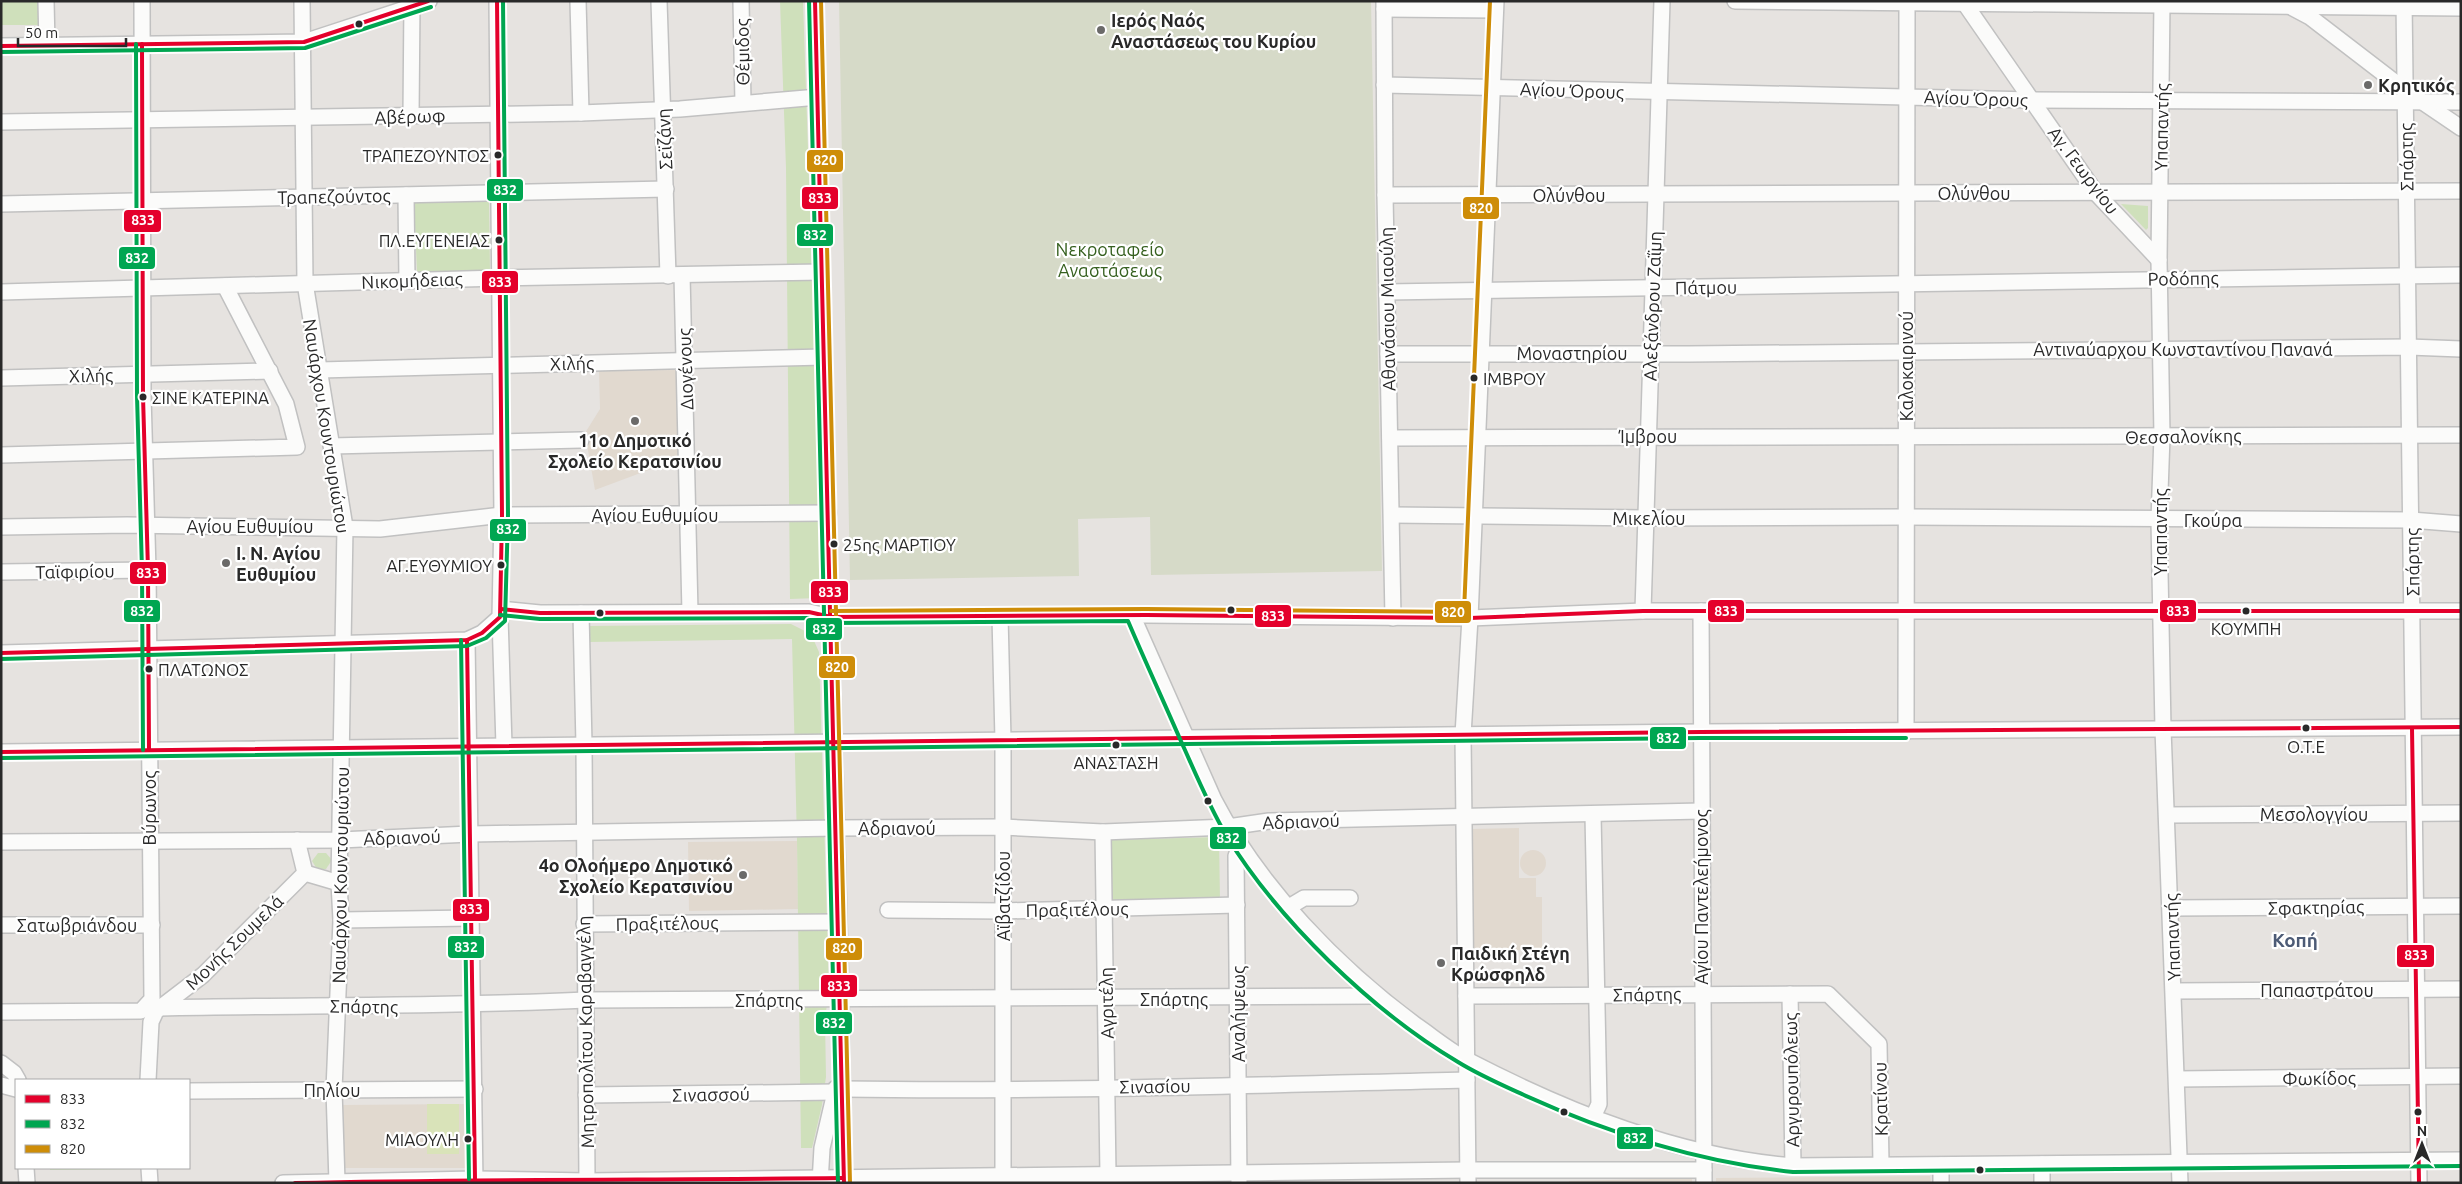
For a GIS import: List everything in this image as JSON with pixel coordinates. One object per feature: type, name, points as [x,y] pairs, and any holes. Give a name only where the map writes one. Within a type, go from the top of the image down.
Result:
[{"type":"street","points":[[46,1],[47,45]]},
{"type":"street","name":"Βύρωνος","points":[[1,1012],[141,1011],[152,999],[143,287],[142,1]]},
{"type":"street","name":"Ναυάρχου Κουντουριώτου","points":[[302,1],[304,42],[305,283],[345,527],[339,882],[341,920],[334,1090],[337,1182]]},
{"type":"street","points":[[1,46],[304,42],[412,4],[429,1]]},
{"type":"street","points":[[497,1],[502,516],[501,613],[504,746]]},
{"type":"street","points":[[578,1],[581,113]]},
{"type":"street","name":"Σεϊζάνη","points":[[659,1],[666,189],[675,275]]},
{"type":"street","name":"Θέμιδος","points":[[741,1],[743,103]]},
{"type":"street","points":[[815,1],[841,1000],[836,1020],[844,1181]]},
{"type":"street","name":"Αλεξάνδρου Ζαΐμη","points":[[1643,611],[1662,1]]},
{"type":"street","points":[[1735,1],[2404,4],[2461,8]]},
{"type":"street","name":"Καλοκαιρινού","points":[[1906,732],[1907,2]]},
{"type":"street","name":"Αγ. Γεωργίου","points":[[1963,2],[2096,193],[2159,260]]},
{"type":"street","name":"Υπαπαντής","points":[[2162,3],[2159,260],[2159,349],[2162,436],[2158,520],[2163,729],[2180,1183]]},
{"type":"street","points":[[412,4],[412,116]]},
{"type":"street","points":[[2287,4],[2310,17],[2405,96],[2424,102],[2461,102]]},
{"type":"street","name":"Σπάρτης","points":[[2404,4],[2419,1183]]},
{"type":"street","points":[[1384,5],[1496,5],[1475,516],[1463,735],[1468,1176]]},
{"type":"street","name":"Αθανάσιου Μιαούλη","points":[[1384,5],[1385,195],[1393,618]]},
{"type":"street","points":[[1384,85],[1492,86]]},
{"type":"street","name":"Αγίου Όρους","points":[[1492,86],[1659,93],[2161,102],[2405,96]]},
{"type":"street","name":"Αβέρωφ","points":[[1,122],[581,113],[662,110],[818,97]]},
{"type":"street","points":[[2424,102],[2461,128]]},
{"type":"street","name":"Τραπεζούντος","points":[[1,204],[666,189]]},
{"type":"street","name":"Ολύνθου","points":[[1385,195],[2461,191]]},
{"type":"street","points":[[406,195],[407,280]]},
{"type":"street","name":"Νικομήδειας","points":[[1,292],[407,280],[822,272]]},
{"type":"street","name":"Διογένους","points":[[675,275],[686,360],[690,612]]},
{"type":"street","name":"Ροδόπης","points":[[1906,283],[2461,275]]},
{"type":"street","name":"Πάτμου","points":[[1387,292],[1906,283]]},
{"type":"street","points":[[1,455],[297,447],[286,404],[225,286]]},
{"type":"street","name":"Αντιναύαρχου Κωνσταντίνου Πανανά","points":[[1906,351],[2461,348]]},
{"type":"street","name":"Μοναστηρίου","points":[[1388,354],[1906,351]]},
{"type":"street","name":"Χιλής","points":[[320,370],[824,357]]},
{"type":"street","name":"Χιλής","points":[[1,378],[270,371]]},
{"type":"street","name":"Θεσσαλονίκης","points":[[1906,437],[2461,435]]},
{"type":"street","name":"Ίμβρου","points":[[1390,438],[1906,437]]},
{"type":"street","points":[[331,446],[581,440]]},
{"type":"street","name":"Αγίου Ευθυμίου","points":[[1,528],[147,526],[380,528],[502,516],[829,513]]},
{"type":"street","name":"Μικελίου","points":[[1392,514],[1646,518],[1906,517]]},
{"type":"street","name":"Γκούρα","points":[[1906,517],[2158,520],[2411,520],[2461,524]]},
{"type":"street","name":"Ταϊφιρίου","points":[[1,572],[148,570]]},
{"type":"street","points":[[1,653],[343,645],[467,640],[482,633],[501,613],[809,612],[832,617],[1470,618],[1643,611],[2461,611]]},
{"type":"street","name":"Αγίου Παντελεήμονος","points":[[1700,611],[1704,1176]]},
{"type":"street","name":"Μητροπολίτου Καραβαγγέλη","points":[[581,613],[584,745],[587,1182]]},
{"type":"street","name":"Αϊβατζίδου","points":[[1000,616],[1003,740],[1002,1176]]},
{"type":"street","points":[[1132,616],[1228,827],[1240,846],[1289,908],[1377,996],[1466,1060],[1593,1117],[1731,1159],[1793,1166],[2461,1160]]},
{"type":"street","points":[[467,640],[474,1005],[475,1181]]},
{"type":"street","points":[[1,752],[1700,732],[2461,727]]},
{"type":"street","name":"Αδριανού","points":[[1,842],[340,840],[470,834],[837,828],[1003,827],[1104,832],[1228,827],[1269,821],[1701,811]]},
{"type":"street","name":"Μεσολογγίου","points":[[2167,815],[2461,813]]},
{"type":"street","points":[[1593,815],[1599,1104],[1593,1117]]},
{"type":"street","name":"Αγριτέλη","points":[[1104,832],[1108,1175]]},
{"type":"street","points":[[297,840],[306,873],[339,882]]},
{"type":"street","name":"Αναλήψεως","points":[[1239,1178],[1236,856],[1240,846]]},
{"type":"street","name":"Μονής Σουμελά","points":[[160,1008],[203,975],[306,873]]},
{"type":"street","points":[[1289,908],[1304,898],[1350,898]]},
{"type":"street","name":"Πραξιτέλους","points":[[888,910],[1003,911],[1237,905]]},
{"type":"street","name":"Σφακτηρίας","points":[[2171,908],[2461,906]]},
{"type":"street","points":[[341,920],[471,918]]},
{"type":"street","name":"Πραξιτέλους","points":[[584,924],[839,922]]},
{"type":"street","name":"Σατωβριάνδου","points":[[1,925],[152,925]]},
{"type":"street","name":"Παπαστράτου","points":[[2174,991],[2461,989]]},
{"type":"street","name":"Σπάρτης","points":[[1466,996],[1702,993],[1828,994]]},
{"type":"street","name":"Αργυρουπόλεως","points":[[1790,994],[1793,1166]]},
{"type":"street","name":"Κρατίνου","points":[[1828,994],[1879,1044],[1881,1165]]},
{"type":"street","name":"Σπάρτης","points":[[160,1008],[474,1005],[586,1000],[1106,999],[1377,996]]},
{"type":"street","points":[[148,1079],[151,1022],[156,1011],[160,1008]]},
{"type":"street","points":[[1,1063],[14,1073],[17,1079]]},
{"type":"street","name":"Φωκίδος","points":[[2177,1079],[2461,1076]]},
{"type":"street","name":"Σινασίου","points":[[839,1090],[1002,1091],[1107,1087],[1467,1080]]},
{"type":"street","points":[[1,1085],[15,1089]]},
{"type":"street","name":"Πηλίου","points":[[190,1091],[475,1089]]},
{"type":"street","points":[[820,1181],[824,1135],[839,1090]]},
{"type":"street","name":"Σινασσού","points":[[586,1095],[839,1090]]},
{"type":"street","points":[[2042,1164],[2042,1183]]},
{"type":"street","points":[[1941,1165],[1942,1183]]},
{"type":"street","points":[[26,1169],[27,1183]]},
{"type":"street","points":[[148,1169],[150,1183]]},
{"type":"street","points":[[283,1183],[844,1181],[1002,1176],[1056,1179],[1108,1175],[1239,1178],[1704,1176]]},
{"type":"shaded area","name":"11o Δημοτικό Σχολείο Κερατσινίου","points":[[676,370],[678,459],[595,490],[585,433],[600,409],[599,371]]},
{"type":"shaded area","points":[[1519,828],[1519,878],[1536,878],[1536,897],[1542,897],[1542,950],[1471,950],[1470,829]]},
{"type":"shaded area","name":"4o Ολοήμερο Δημοτικό Σχολείο Κερατσινίου","points":[[797,841],[798,909],[689,911],[688,842]]},
{"type":"shaded area","points":[[1533,850],[1542,854],[1546,863],[1542,872],[1533,876],[1524,872],[1520,863],[1524,854]]},
{"type":"shaded area","points":[[465,1104],[466,1168],[342,1168],[342,1105]]},
{"type":"shaded area","points":[[1930,1176],[1931,1183],[1716,1183],[1716,1178]]},
{"type":"shaded area","points":[[1692,1178],[1692,1183],[1569,1183],[1569,1181]]},
{"type":"green space","points":[[1,1],[42,1],[42,25],[1,25]]},
{"type":"green space","points":[[780,1],[803,1],[823,594],[818,598],[790,599],[786,168]]},
{"type":"green space","name":"Νεκροταφείο Αναστάσεως","points":[[839,1],[1371,1],[1382,571],[1151,575],[1150,517],[1078,519],[1079,576],[850,580]]},
{"type":"green space","points":[[489,196],[490,271],[417,273],[414,200]]},
{"type":"green space","points":[[2121,204],[2148,206],[2148,228],[2146,230]]},
{"type":"green space","points":[[791,624],[811,634],[819,652],[829,988],[825,1020],[826,1077],[812,1148],[801,1148],[792,639],[589,642],[589,626]]},
{"type":"green space","points":[[1219,837],[1220,901],[1109,903],[1107,840]]},
{"type":"green space","points":[[318,853],[326,853],[332,860],[326,869],[317,869],[312,861]]},
{"type":"green space","points":[[427,1104],[459,1104],[459,1154],[427,1154]]},
{"type":"green space","points":[[50,1169],[141,1169],[50,1170]]},
{"type":"transit line","name":"833","points":[[1,46],[304,42],[428,1]]},
{"type":"transit line","name":"833","points":[[1,653],[467,640],[482,633],[500,617],[502,515],[497,1]]},
{"type":"transit line","name":"832","points":[[1,659],[467,646],[486,638],[505,621],[508,515],[503,1]]},
{"type":"transit line","name":"832","points":[[809,1],[838,1183]]},
{"type":"transit line","name":"833","points":[[815,1],[844,1183]]},
{"type":"transit line","name":"820","points":[[821,1],[850,1183]]},
{"type":"transit line","name":"820","points":[[831,611],[1146,609],[1464,612],[1490,1]]},
{"type":"transit line","name":"832","points":[[1,52],[305,48],[431,7]]},
{"type":"transit line","name":"832","points":[[136,44],[137,396],[142,570],[143,750]]},
{"type":"transit line","name":"833","points":[[142,44],[143,396],[148,570],[149,750]]},
{"type":"transit line","name":"833","points":[[501,609],[540,613],[809,612],[831,617],[1146,615],[1470,618],[1643,611],[2461,611]]},
{"type":"transit line","name":"832","points":[[500,615],[540,619],[808,618],[831,623],[1128,621],[1202,788],[1226,835],[1247,867],[1272,899],[1329,961],[1393,1017],[1425,1041],[1482,1076],[1589,1122],[1689,1154],[1793,1172],[2461,1166]]},
{"type":"transit line","name":"832","points":[[461,640],[469,1179]]},
{"type":"transit line","name":"833","points":[[467,640],[475,1179]]},
{"type":"transit line","name":"833","points":[[1,752],[1700,732],[2461,727]]},
{"type":"transit line","name":"833","points":[[2412,728],[2419,1183]]},
{"type":"transit line","name":"832","points":[[1,758],[1700,738],[1906,738]]},
{"type":"transit line","name":"833","points":[[295,1183],[843,1178]]},
{"type":"place","name":"Ιερός Ναός Αναστάσεως του Κυρίου","points":[[1101,30]]},
{"type":"place","name":"Κρητικός","points":[[2368,85]]},
{"type":"place","name":"ΤΡΑΠΕΖΟΥΝΤΟΣ","points":[[498,155]]},
{"type":"place","name":"ΠΛ.ΕΥΓΕΝΕΙΑΣ","points":[[499,240]]},
{"type":"place","name":"ΙΜΒΡΟΥ","points":[[1474,378]]},
{"type":"place","name":"ΣΙΝΕ ΚΑΤΕΡΙΝΑ","points":[[143,397]]},
{"type":"place","name":"11o Δημοτικό Σχολείο Κερατσινίου","points":[[635,421]]},
{"type":"place","name":"25ης ΜΑΡΤΙΟΥ","points":[[834,544]]},
{"type":"place","name":"Ι. Ν. Αγίου Ευθυμίου","points":[[226,563]]},
{"type":"place","name":"ΑΓ.ΕΥΘΥΜΙΟΥ","points":[[501,565]]},
{"type":"place","name":"ΚΟΥΜΠΗ","points":[[2246,611]]},
{"type":"place","name":"ΠΛΑΤΩΝΟΣ","points":[[149,669]]},
{"type":"place","name":"Ο.Τ.Ε","points":[[2306,728]]},
{"type":"place","name":"ΑΝΑΣΤΑΣΗ","points":[[1116,745]]},
{"type":"place","name":"4o Ολοήμερο Δημοτικό Σχολείο Κερατσινίου","points":[[743,875]]},
{"type":"place","name":"Παιδική Στέγη Κρώσφηλδ","points":[[1441,963]]},
{"type":"place","name":"ΜΙΑΟΥΛΗ","points":[[468,1139]]},
{"type":"district","name":"Κοπή","points":[[2295,940]]}]
